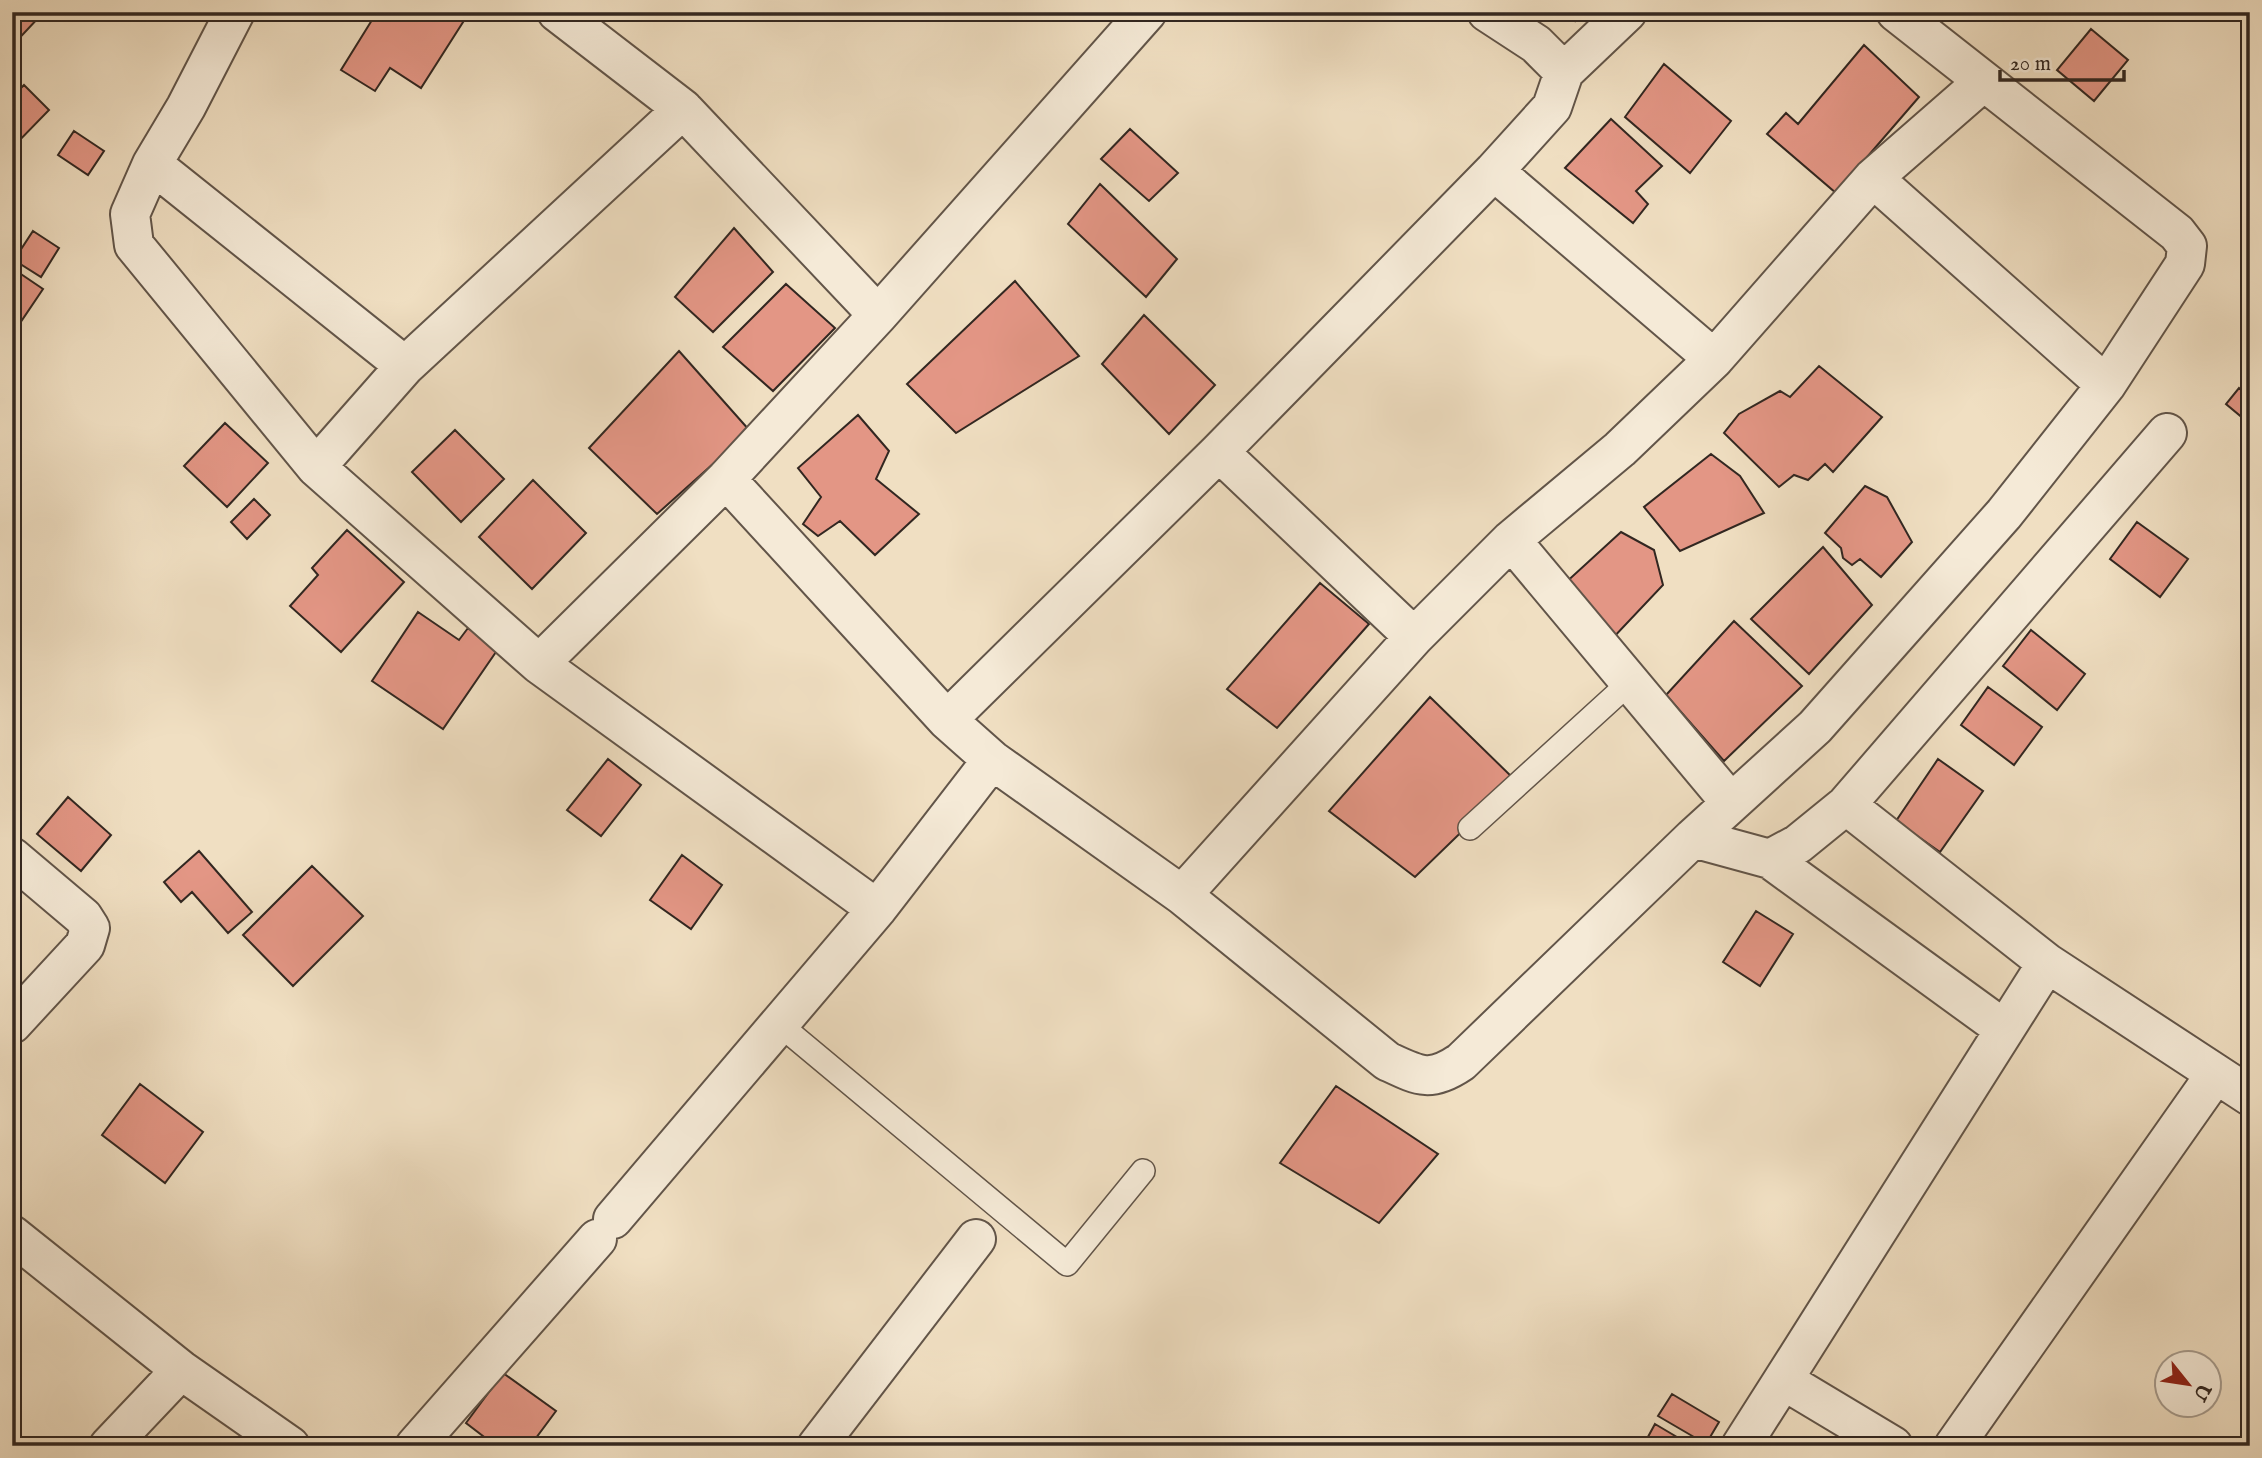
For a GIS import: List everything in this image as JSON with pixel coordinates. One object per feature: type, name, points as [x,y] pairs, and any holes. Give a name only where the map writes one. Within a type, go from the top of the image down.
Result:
[{"type":"street","points":[[235,12],[186,107],[152,164],[130,214],[134,245],[316,467],[539,664],[877,909]]},
{"type":"street","points":[[557,12],[682,109],[878,315]]},
{"type":"street","points":[[539,664],[726,479],[878,315],[1147,12]]},
{"type":"street","points":[[1487,12],[1536,44],[1564,72]]},
{"type":"street","points":[[947,720],[1219,452],[1494,171],[1552,107],[1564,72],[1627,12]]},
{"type":"street","points":[[726,479],[947,720],[992,760],[1182,895],[1387,1061],[1407,1070],[1441,1075],[1461,1062],[1693,838],[1815,727],[2004,514],[2106,385],[2185,264],[2187,247],[2177,233],[1896,12]]},
{"type":"street","points":[[1182,895],[1414,637],[1511,540],[1620,449],[1714,359],[1873,178],[1983,82]]},
{"type":"street","points":[[316,467],[405,366],[682,109]]},
{"type":"street","points":[[152,164],[405,366]]},
{"type":"street","points":[[1494,171],[1714,359]]},
{"type":"street","points":[[1873,178],[2106,385]]},
{"type":"street","points":[[1770,859],[1798,844],[1846,805],[2167,433]]},
{"type":"street","points":[[1219,452],[1414,637]]},
{"type":"street","points":[[1511,540],[1731,803]]},
{"type":"street","points":[[415,1446],[605,1229],[877,909],[992,760]]},
{"type":"street","points":[[1846,805],[2047,963],[2250,1096]]},
{"type":"street","points":[[1693,838],[1770,859],[2004,1028]]},
{"type":"street","points":[[12,856],[83,917],[90,928],[85,945],[12,1024]]},
{"type":"street","points":[[1741,1446],[2047,963]]},
{"type":"street","points":[[1954,1446],[2215,1075]]},
{"type":"street","points":[[12,1235],[181,1370],[290,1446]]},
{"type":"street","points":[[817,1446],[976,1239]]},
{"type":"street","points":[[109,1446],[181,1370]]},
{"type":"street","points":[[1783,1380],[1893,1446]]},
{"type":"lane","points":[[1470,828],[1629,684]]},
{"type":"lane","points":[[779,1024],[1067,1264],[1143,1171]]},
{"type":"building","points":[[12,12],[41,15],[12,46]]},
{"type":"building","points":[[377,12],[455,12],[465,19],[421,88],[390,68],[375,91],[341,70]]},
{"type":"building","points":[[1562,12],[1581,12],[1575,21]]},
{"type":"building","points":[[2091,29],[2128,60],[2094,101],[2057,70]]},
{"type":"building","points":[[1864,45],[1919,97],[1836,193],[1767,134],[1786,113],[1798,124]]},
{"type":"building","points":[[1664,64],[1731,121],[1690,173],[1625,117]]},
{"type":"building","points":[[24,85],[49,110],[14,146],[12,97]]},
{"type":"building","points":[[1611,119],[1662,166],[1636,191],[1648,204],[1633,223],[1565,168]]},
{"type":"building","points":[[1130,129],[1178,173],[1149,201],[1101,159]]},
{"type":"building","points":[[74,131],[104,151],[88,175],[58,155]]},
{"type":"building","points":[[1100,184],[1177,259],[1146,297],[1068,224]]},
{"type":"building","points":[[734,228],[773,272],[713,332],[675,297]]},
{"type":"building","points":[[33,231],[59,248],[41,277],[14,260]]},
{"type":"building","points":[[12,268],[43,289],[18,326],[12,322]]},
{"type":"building","points":[[1015,281],[1079,356],[956,433],[907,384]]},
{"type":"building","points":[[786,284],[835,328],[773,391],[723,347]]},
{"type":"building","points":[[1144,315],[1215,385],[1169,434],[1102,364]]},
{"type":"building","points":[[679,351],[750,431],[657,514],[589,448]]},
{"type":"building","points":[[1819,366],[1882,417],[1833,472],[1825,464],[1808,480],[1794,475],[1779,487],[1724,433],[1739,414],[1780,391],[1790,397]]},
{"type":"building","points":[[2250,377],[2250,394],[2242,387]]},
{"type":"building","points":[[2239,388],[2250,398],[2250,424],[2226,404]]},
{"type":"building","points":[[858,415],[889,451],[876,479],[919,514],[875,555],[840,521],[818,536],[803,524],[821,497],[798,468]]},
{"type":"building","points":[[225,423],[268,463],[227,507],[184,466]]},
{"type":"building","points":[[455,430],[504,479],[461,522],[412,472]]},
{"type":"building","points":[[1711,454],[1740,476],[1764,513],[1680,551],[1644,507]]},
{"type":"building","points":[[533,480],[586,533],[532,589],[479,537]]},
{"type":"building","points":[[1865,486],[1887,497],[1912,542],[1881,577],[1860,559],[1852,565],[1843,558],[1841,548],[1825,533]]},
{"type":"building","points":[[254,499],[270,515],[247,539],[231,522]]},
{"type":"building","points":[[2137,522],[2188,559],[2160,597],[2110,559]]},
{"type":"building","points":[[347,530],[404,582],[341,652],[290,606],[318,575],[312,568]]},
{"type":"building","points":[[1621,532],[1654,550],[1663,585],[1611,640],[1563,585]]},
{"type":"building","points":[[1823,547],[1872,605],[1809,674],[1751,619]]},
{"type":"building","points":[[1320,583],[1369,624],[1277,728],[1227,689]]},
{"type":"building","points":[[418,612],[459,640],[468,628],[498,649],[443,729],[372,681]]},
{"type":"building","points":[[1734,621],[1802,686],[1724,761],[1666,695]]},
{"type":"building","points":[[2031,630],[2085,674],[2057,710],[2003,666]]},
{"type":"building","points":[[1988,687],[2042,727],[2014,765],[1961,725]]},
{"type":"building","points":[[1430,697],[1515,780],[1415,877],[1329,811]]},
{"type":"building","points":[[608,759],[641,785],[601,836],[567,810]]},
{"type":"building","points":[[1938,759],[1983,791],[1940,852],[1896,821]]},
{"type":"building","points":[[68,797],[111,835],[81,871],[37,834]]},
{"type":"building","points":[[199,851],[252,912],[228,933],[192,892],[181,902],[164,882]]},
{"type":"building","points":[[682,855],[722,885],[691,929],[650,900]]},
{"type":"building","points":[[312,866],[363,916],[293,986],[243,935]]},
{"type":"building","points":[[1756,911],[1793,934],[1760,986],[1723,962]]},
{"type":"building","points":[[140,1084],[203,1132],[165,1183],[102,1135]]},
{"type":"building","points":[[1336,1086],[1438,1154],[1379,1223],[1280,1163]]},
{"type":"building","points":[[503,1373],[556,1411],[530,1446],[496,1446],[466,1423]]},
{"type":"building","points":[[1672,1394],[1719,1422],[1706,1444],[1658,1416]]},
{"type":"building","points":[[1655,1424],[1692,1446],[1643,1446]]}]
